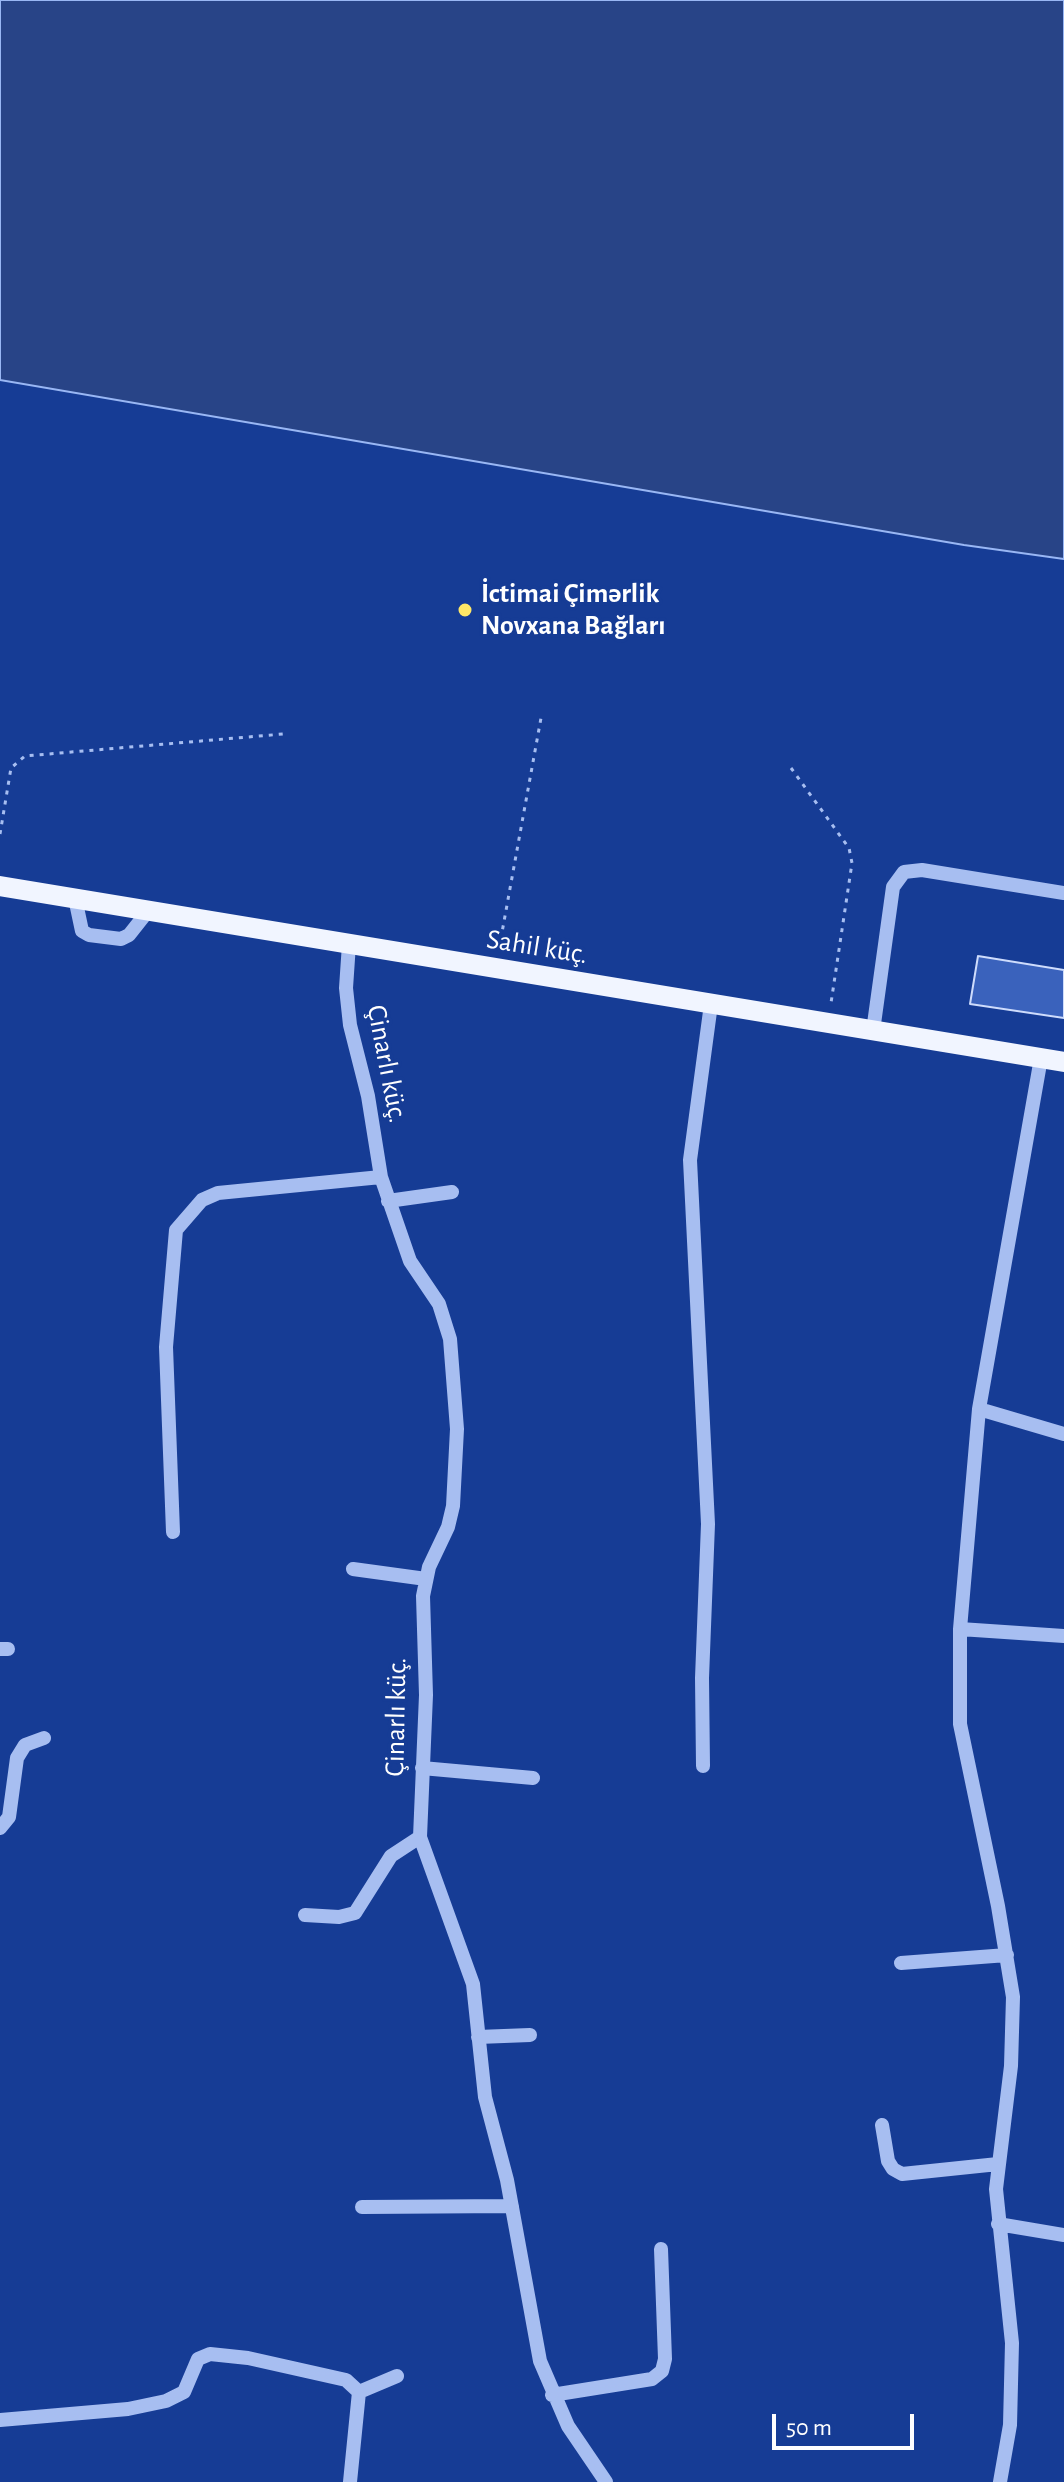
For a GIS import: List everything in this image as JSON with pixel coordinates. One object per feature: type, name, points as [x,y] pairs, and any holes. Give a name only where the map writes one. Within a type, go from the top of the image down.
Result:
[{"type":"main road","name":"Sahil küç.","points":[[0,886],[1064,1062]]},
{"type":"street","points":[[873,1031],[893,887],[904,872],[922,870],[1064,893]]},
{"type":"street","points":[[75,898],[82,931],[89,935],[121,939],[129,935],[148,911]]},
{"type":"street","name":"Çinarlı küç.","points":[[349,944],[346,988],[350,1025],[368,1096],[381,1177],[410,1261],[439,1304],[450,1339],[457,1429],[453,1506],[448,1527],[426,1579],[421,1621],[426,1695],[420,1837],[470,1973],[485,2097],[512,2206],[532,2329],[552,2395],[606,2482]]},
{"type":"street","points":[[703,1766],[702,1678],[708,1524],[690,1160],[711,1004]]},
{"type":"street","points":[[1000,2482],[1010,2425],[1012,2343],[998,2224],[998,2164],[1014,2026],[1007,1955],[960,1724],[960,1629],[979,1409],[1041,1058]]},
{"type":"street","points":[[173,1532],[166,1347],[176,1230],[202,1200],[218,1193],[381,1177]]},
{"type":"street","points":[[388,1201],[452,1192]]},
{"type":"street","points":[[979,1409],[1064,1434]]},
{"type":"street","points":[[353,1569],[426,1579]]},
{"type":"street","points":[[960,1629],[1064,1636]]},
{"type":"street","points":[[0,1828],[9,1817],[17,1758],[25,1745],[44,1738]]},
{"type":"street","points":[[422,1768],[533,1778]]},
{"type":"street","points":[[305,1915],[339,1917],[355,1913],[391,1856],[420,1837]]},
{"type":"street","points":[[901,1963],[1007,1955]]},
{"type":"street","points":[[478,2037],[530,2035]]},
{"type":"street","points":[[882,2125],[888,2161],[893,2169],[902,2174],[998,2164]]},
{"type":"street","points":[[362,2207],[512,2206]]},
{"type":"street","points":[[998,2224],[1064,2235]]},
{"type":"street","points":[[552,2395],[652,2379],[662,2371],[665,2359],[661,2249]]},
{"type":"street","points":[[0,2420],[128,2409],[166,2401],[184,2392],[198,2359],[210,2354],[248,2358],[346,2380],[359,2392]]},
{"type":"street","points":[[359,2392],[397,2376]]},
{"type":"street","points":[[350,2482],[359,2392]]},
{"type":"path","points":[[496,968],[541,718]]},
{"type":"path","points":[[0,834],[11,768],[25,756],[283,734]]},
{"type":"path","points":[[791,768],[849,848],[852,863],[828,1023]]},
{"type":"water","points":[[0,0],[1064,0],[1064,559],[964,545],[0,380]]},
{"type":"building","points":[[978,956],[1064,970],[1064,1018],[970,1004]]},
{"type":"place","name":"İctimai Çimərlik Novxana Bağları","points":[[465,610]]}]
